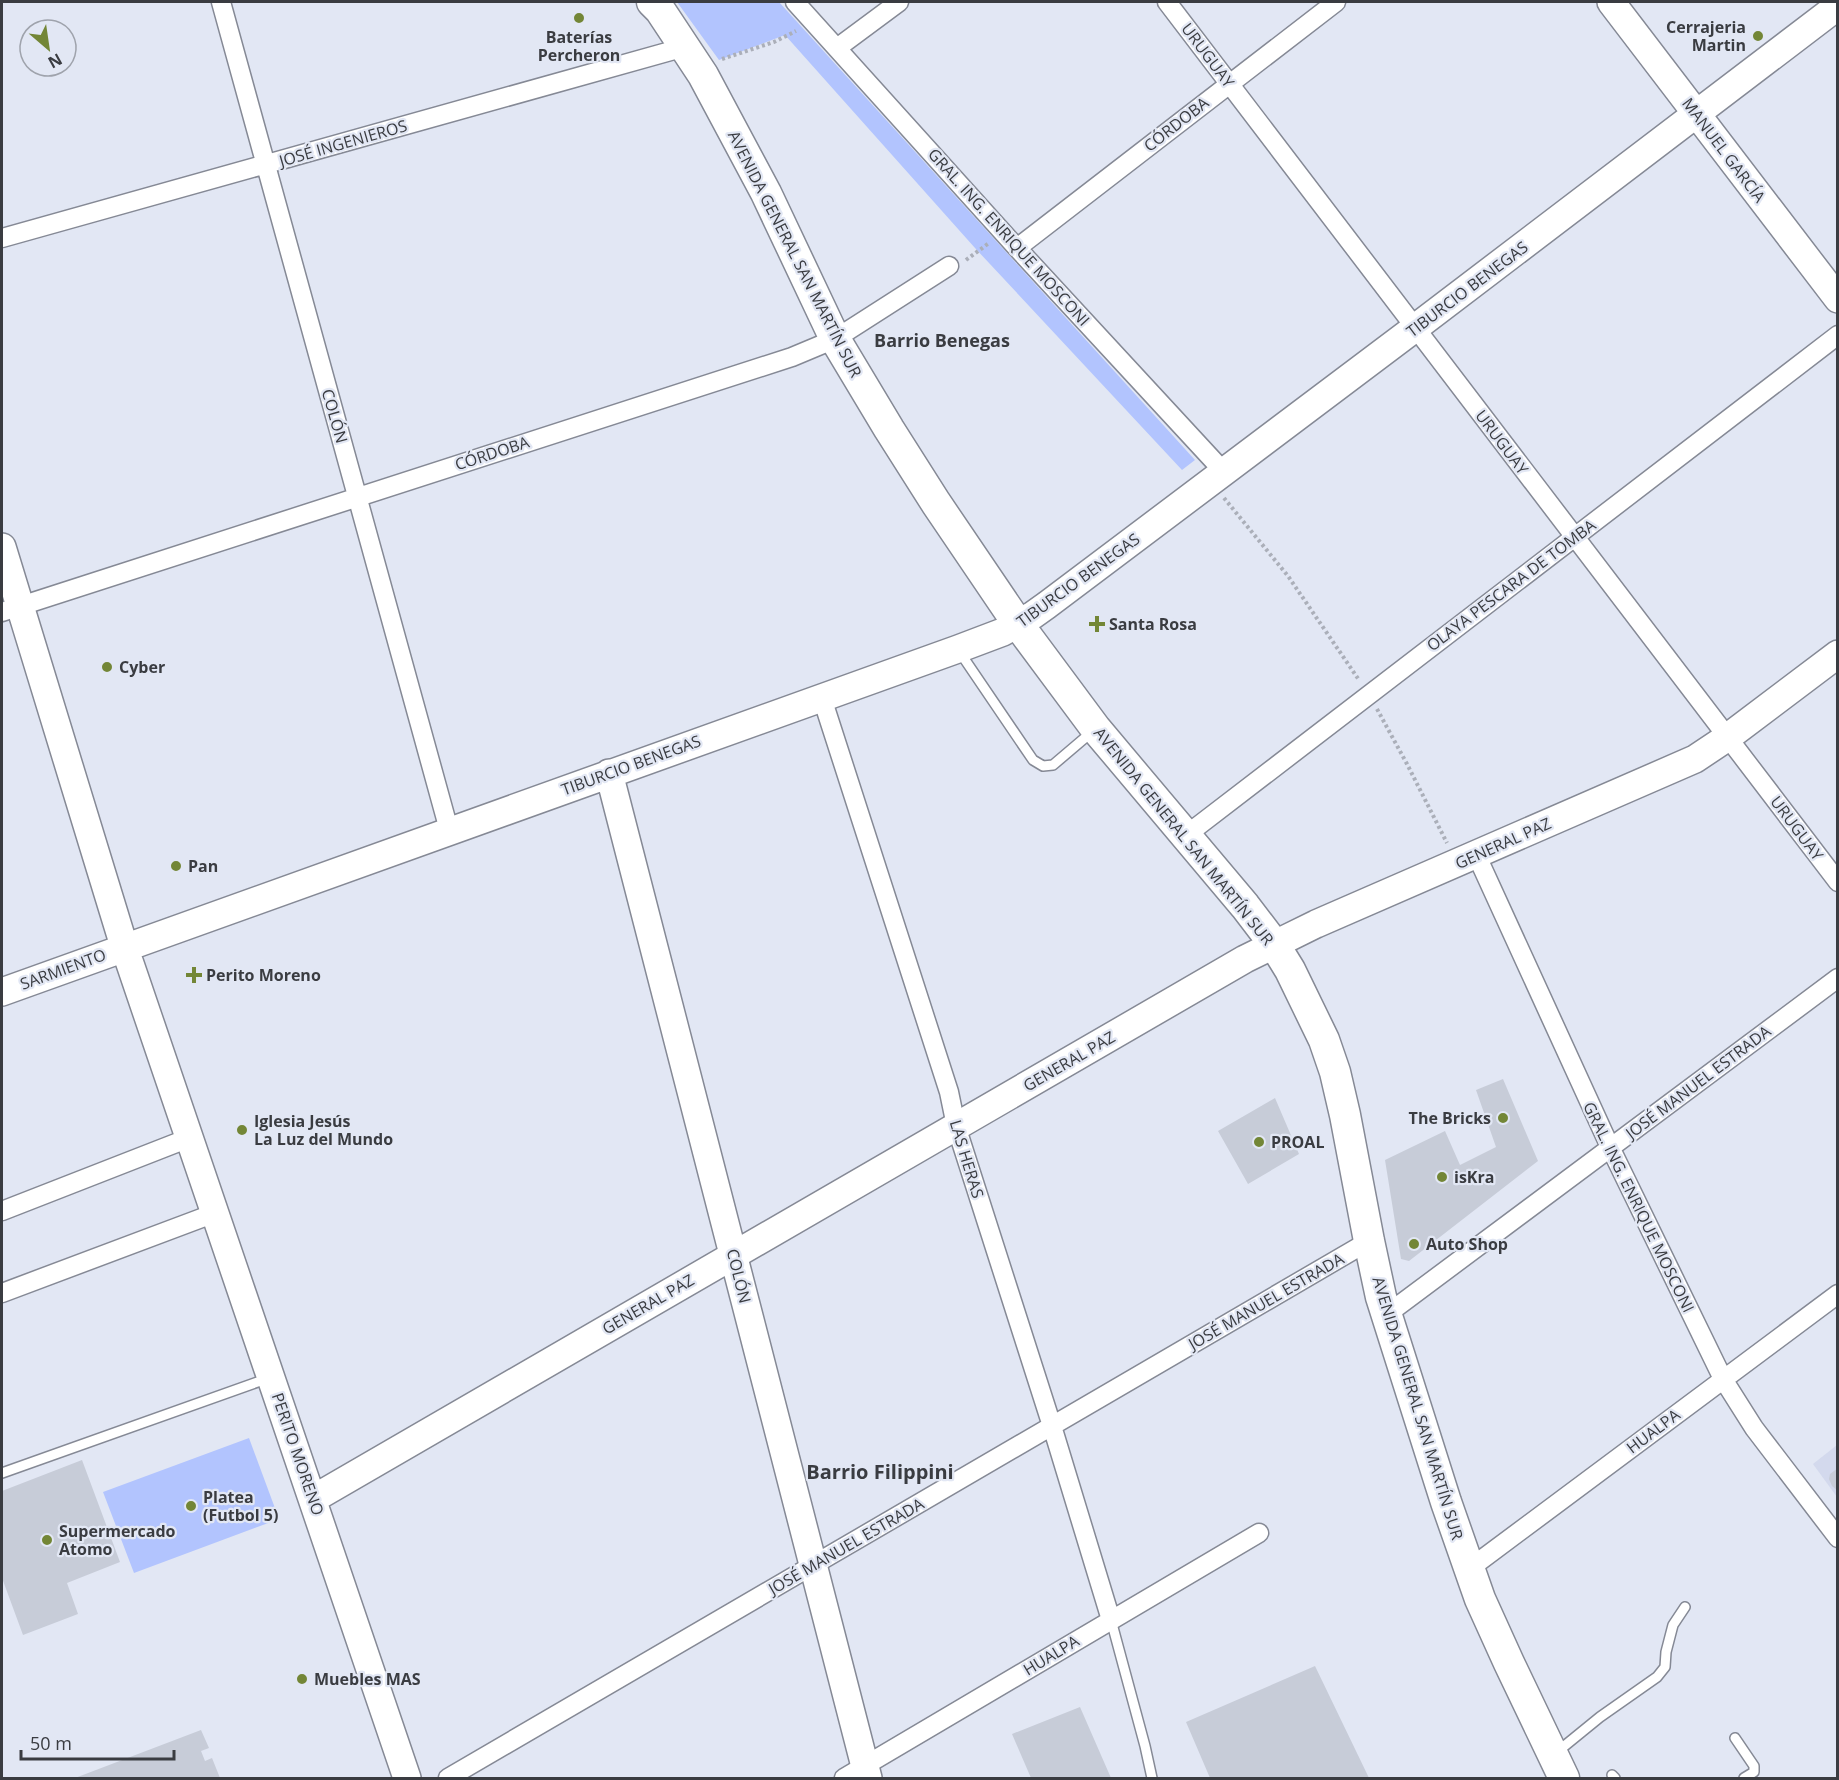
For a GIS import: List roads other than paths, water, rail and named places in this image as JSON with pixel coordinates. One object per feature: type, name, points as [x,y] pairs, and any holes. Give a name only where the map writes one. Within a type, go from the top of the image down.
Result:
[{"type":"main road","name":"AVENIDA GENERAL SAN MARTÍN SUR","points":[[652,2],[660,10],[703,75],[766,192],[835,339],[930,494],[1018,624],[1096,729],[1245,906],[1274,944],[1290,970],[1324,1040],[1335,1072],[1386,1315],[1425,1440],[1469,1569],[1495,1633],[1558,1767]]},
{"type":"main road","name":"MANUEL GARCÍA","points":[[1611,2],[1838,299]]},
{"type":"main road","name":"TIBURCIO BENEGAS","points":[[124,946],[958,650],[1018,624],[1047,605],[1224,472],[1838,6]]},
{"type":"main road","name":"PERITO MORENO","points":[[2,547],[10,609],[407,1779]]},
{"type":"main road","name":"GENERAL PAZ","points":[[313,1499],[1274,944],[1695,759],[1838,654]]},
{"type":"main road","name":"COLÓN","points":[[609,773],[813,1566],[859,1774]]},
{"type":"main road","name":"SARMIENTO","points":[[2,992],[124,946]]},
{"type":"street","name":"COLÓN","points":[[221,2],[449,830]]},
{"type":"street","name":"GRAL. ING. ENRIQUE MOSCONI","points":[[795,2],[1017,248],[1224,472]]},
{"type":"street","points":[[837,48],[899,2]]},
{"type":"street","name":"URUGUAY","points":[[1167,2],[1838,882]]},
{"type":"street","name":"CÓRDOBA","points":[[1017,248],[1336,2]]},
{"type":"street","name":"JOSÉ INGENIEROS","points":[[2,238],[685,47]]},
{"type":"street","name":"CÓRDOBA","points":[[10,609],[792,357],[835,339],[950,266]]},
{"type":"street","name":"OLAYA PESCARA DE TOMBA","points":[[1185,836],[1358,701],[1838,335]]},
{"type":"street","name":"LAS HERAS","points":[[822,698],[948,1092],[956,1126],[1111,1620]]},
{"type":"street","name":"GRAL. ING. ENRIQUE MOSCONI","points":[[1476,854],[1610,1148],[1723,1379],[1754,1428],[1838,1538]]},
{"type":"street","name":"JOSÉ MANUEL ESTRADA","points":[[1386,1315],[1838,978]]},
{"type":"street","points":[[2,1211],[189,1138]]},
{"type":"street","points":[[2,1293],[215,1213]]},
{"type":"street","name":"JOSÉ MANUEL ESTRADA","points":[[448,1779],[1369,1241]]},
{"type":"street","name":"HUALPA","points":[[1469,1569],[1838,1294]]},
{"type":"street","name":"HUALPA","points":[[859,1774],[1111,1620],[1259,1533]]},
{"type":"lane","points":[[958,650],[1033,760],[1043,766],[1053,765],[1096,729]]},
{"type":"lane","points":[[2,1473],[272,1377]]},
{"type":"lane","points":[[1558,1767],[1600,1717],[1657,1677],[1665,1667],[1666,1652],[1673,1625],[1685,1607]]},
{"type":"lane","points":[[1111,1620],[1152,1779]]},
{"type":"lane","points":[[1735,1738],[1755,1766],[1754,1772],[1744,1779]]},
{"type":"place","name":"Baterías Percheron","points":[[579,18]]},
{"type":"place","name":"Cerrajeria Martin","points":[[1758,36]]},
{"type":"place","name":"Santa Rosa","points":[[1097,624]]},
{"type":"place","name":"Cyber","points":[[107,667]]},
{"type":"place","name":"Pan","points":[[176,866]]},
{"type":"place","name":"Perito Moreno","points":[[194,975]]},
{"type":"place","name":"The Bricks","points":[[1503,1118]]},
{"type":"place","name":"Iglesia Jesús La Luz del Mundo","points":[[242,1130]]},
{"type":"place","name":"PROAL","points":[[1259,1142]]},
{"type":"place","name":"isKra","points":[[1442,1177]]},
{"type":"place","name":"Auto Shop","points":[[1414,1244]]},
{"type":"place","name":"Platea (Futbol 5)","points":[[191,1506]]},
{"type":"place","name":"Supermercado Atomo","points":[[47,1540]]},
{"type":"place","name":"Muebles MAS","points":[[302,1679]]},
{"type":"district","name":"Barrio Benegas","points":[[942,341]]},
{"type":"district","name":"Barrio Filippini","points":[[880,1472]]}]
